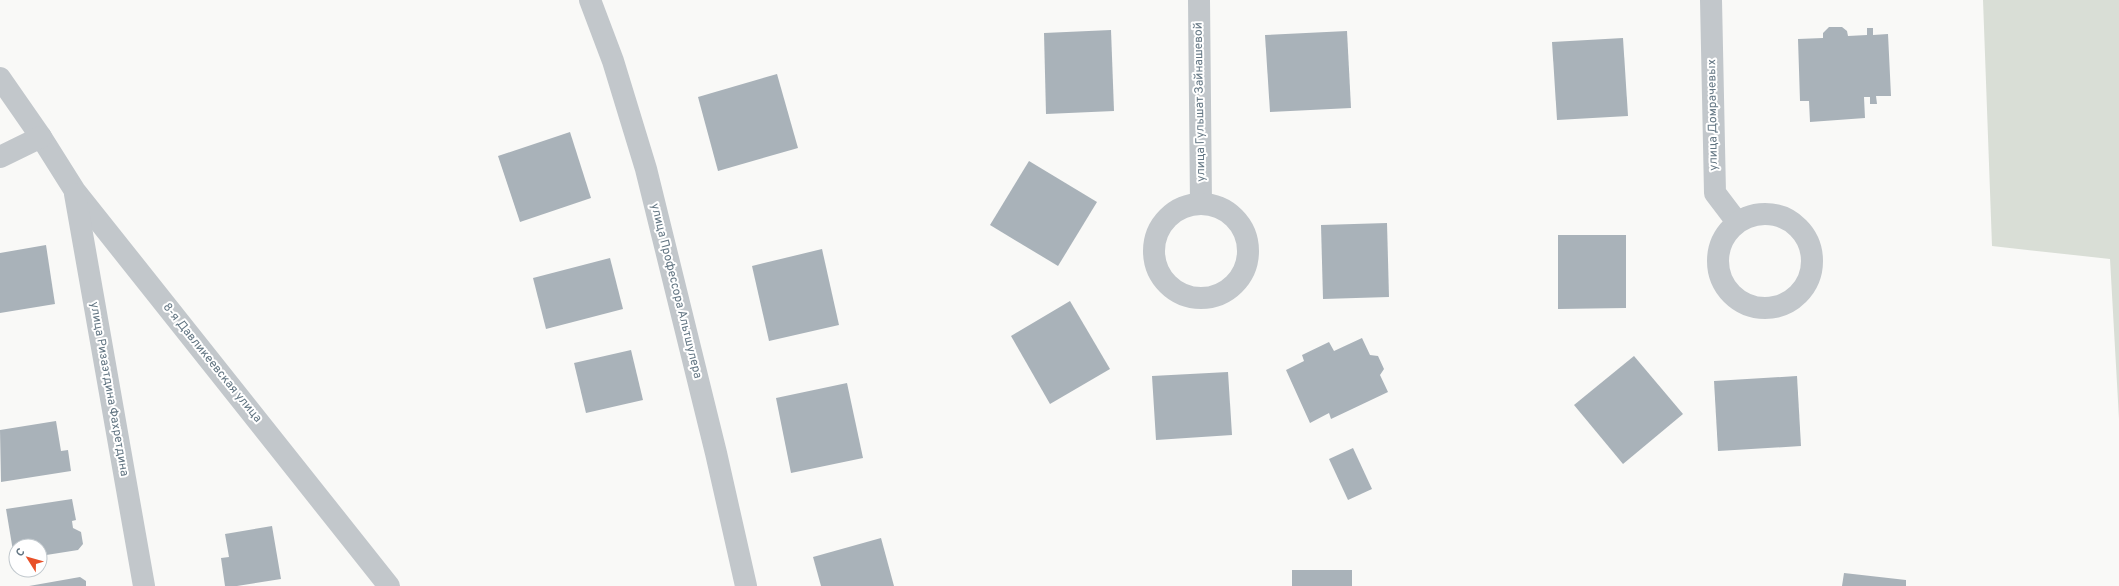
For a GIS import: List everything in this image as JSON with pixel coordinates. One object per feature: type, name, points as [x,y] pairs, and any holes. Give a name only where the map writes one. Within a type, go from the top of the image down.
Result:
[{"type":"street","name":"улица Профессора Альтшулера","points":[[590,0],[613,61],[646,169],[716,453],[746,586]]},
{"type":"street","name":"улица Гульшат Зайнашевой","points":[[1199,0],[1201,204]]},
{"type":"street","name":"улица Домрачевых","points":[[1711,0],[1715,193],[1738,222]]},
{"type":"street","name":"8-я Давликеевская улица","points":[[0,78],[41,137],[75,191],[389,586]]},
{"type":"street","points":[[0,157],[41,137]]},
{"type":"street","name":"улица Ризаэтдина Фахретдина","points":[[75,191],[144,586]]},
{"type":"street","points":[[1201,204],[1219,207],[1234,217],[1245,232],[1249,250],[1246,269],[1236,284],[1220,295],[1203,299],[1184,296],[1169,286],[1158,270],[1154,252],[1157,234],[1167,219],[1183,208],[1201,204]]},
{"type":"street","points":[[1754,214],[1773,214],[1790,220],[1804,233],[1811,250],[1812,269],[1805,286],[1792,299],[1775,307],[1757,308],[1739,301],[1726,288],[1718,271],[1718,253],[1724,235],[1738,222],[1754,214]]},
{"type":"shaded area","points":[[1983,0],[2119,0],[2119,419],[2110,259],[1992,246]]},
{"type":"building","points":[[1829,27],[1842,27],[1847,31],[1848,36],[1867,35],[1867,28],[1873,28],[1873,35],[1888,34],[1891,96],[1876,96],[1877,104],[1870,104],[1870,97],[1864,97],[1865,118],[1810,122],[1809,101],[1800,101],[1798,39],[1823,38],[1823,33]]},
{"type":"building","points":[[1111,30],[1114,111],[1046,114],[1044,33]]},
{"type":"building","points":[[1347,31],[1351,108],[1270,112],[1265,35]]},
{"type":"building","points":[[1623,38],[1628,116],[1557,120],[1552,42]]},
{"type":"building","points":[[777,74],[798,148],[718,171],[698,97]]},
{"type":"building","points":[[570,132],[591,198],[520,222],[498,156]]},
{"type":"building","points":[[1029,161],[1097,202],[1058,266],[990,225]]},
{"type":"building","points":[[1387,223],[1389,297],[1323,299],[1321,225]]},
{"type":"building","points":[[1558,235],[1626,235],[1626,308],[1558,309]]},
{"type":"building","points":[[46,245],[55,304],[0,313],[0,253]]},
{"type":"building","points":[[822,249],[839,325],[769,341],[752,266]]},
{"type":"building","points":[[610,258],[623,309],[546,329],[533,278]]},
{"type":"building","points":[[1070,301],[1110,369],[1050,404],[1011,336]]},
{"type":"building","points":[[1362,338],[1370,355],[1378,356],[1384,369],[1380,375],[1388,392],[1331,419],[1329,413],[1310,423],[1286,370],[1304,361],[1302,355],[1329,342],[1334,351]]},
{"type":"building","points":[[631,350],[643,400],[586,413],[574,363]]},
{"type":"building","points":[[1634,356],[1683,414],[1623,464],[1574,405]]},
{"type":"building","points":[[1228,372],[1232,435],[1156,440],[1152,376]]},
{"type":"building","points":[[1797,376],[1801,446],[1718,451],[1714,381]]},
{"type":"building","points":[[847,383],[863,458],[791,473],[776,398]]},
{"type":"building","points":[[56,421],[61,451],[68,450],[71,471],[1,482],[0,430]]},
{"type":"building","points":[[1353,448],[1372,489],[1348,500],[1329,459]]},
{"type":"building","points":[[72,499],[76,520],[72,521],[73,528],[81,532],[83,544],[78,550],[48,555],[48,538],[11,538],[6,509]]},
{"type":"building","points":[[272,526],[281,579],[237,586],[225,586],[221,558],[229,557],[225,534]]},
{"type":"building","points":[[881,538],[894,586],[821,586],[813,557]]},
{"type":"building","points":[[1292,570],[1352,570],[1352,586],[1292,586]]},
{"type":"building","points":[[1844,573],[1906,580],[1906,586],[1842,586]]},
{"type":"building","points":[[80,577],[86,581],[86,586],[29,586]]}]
